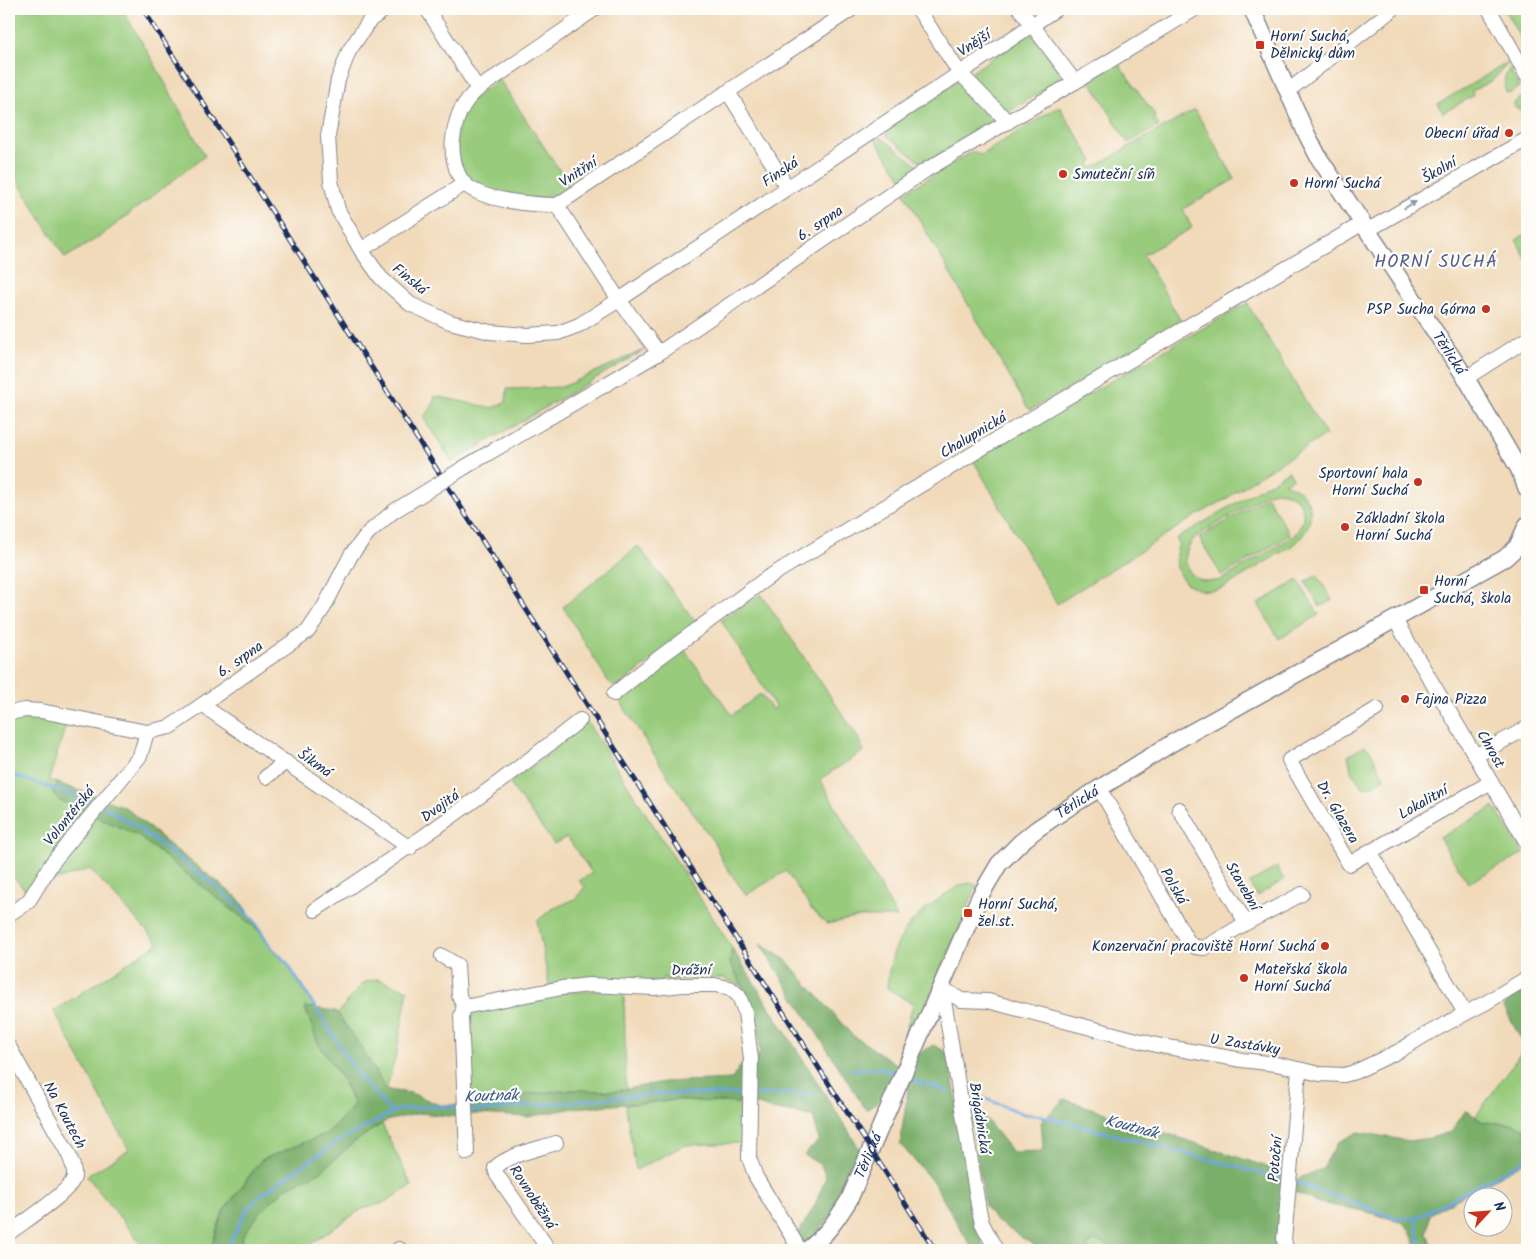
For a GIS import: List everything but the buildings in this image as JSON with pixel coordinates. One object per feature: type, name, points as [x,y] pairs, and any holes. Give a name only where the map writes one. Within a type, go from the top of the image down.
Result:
[{"type":"main road","name":"Těrlická","points":[[1252,9],[1306,133],[1319,158],[1466,378],[1518,469],[1527,489]]},
{"type":"main road","name":"Těrlická","points":[[807,1250],[828,1231],[849,1200],[942,988],[972,912],[999,864],[1037,828],[1172,743],[1505,558],[1517,547],[1527,525]]},
{"type":"street","name":"Finská","points":[[386,9],[370,20],[349,51],[338,80],[328,136],[331,181],[338,210],[361,250],[381,278],[410,304],[450,322],[490,332],[527,335],[558,332],[579,325],[960,72]]},
{"type":"street","points":[[427,9],[478,89]]},
{"type":"street","points":[[361,250],[464,184],[453,154],[454,129],[458,114],[466,100],[478,89],[595,9]]},
{"type":"street","name":"Vnitřní","points":[[464,184],[488,195],[516,202],[534,205],[557,205],[852,9]]},
{"type":"street","points":[[918,9],[960,72],[1008,122]]},
{"type":"street","points":[[1020,9],[1075,82]]},
{"type":"street","name":"Vnější","points":[[960,72],[1056,9]]},
{"type":"street","name":"6. srpna","points":[[9,713],[24,710],[41,710],[147,732],[170,727],[308,631],[324,607],[351,555],[368,533],[394,511],[659,353],[926,170],[1195,9]]},
{"type":"street","points":[[1288,90],[1393,9]]},
{"type":"street","points":[[1489,9],[1527,76]]},
{"type":"street","points":[[728,92],[787,187]]},
{"type":"street","name":"Školní","points":[[1366,226],[1527,139]]},
{"type":"street","points":[[557,205],[619,300],[659,353]]},
{"type":"street","name":"Chalupnická","points":[[614,694],[767,578],[1032,419],[1366,226]]},
{"type":"street","points":[[1466,378],[1527,339]]},
{"type":"street","name":"Chrost","points":[[1395,620],[1477,755],[1527,843]]},
{"type":"street","name":"Šikmá","points":[[202,705],[410,848]]},
{"type":"street","name":"Dr. Glazera","points":[[1377,709],[1289,760],[1349,864],[1370,851],[1465,1013]]},
{"type":"street","name":"Dvojitá","points":[[314,910],[410,848],[523,765],[580,720]]},
{"type":"street","points":[[1477,755],[1527,728]]},
{"type":"street","name":"Volontérská","points":[[9,914],[28,902],[52,863],[140,756],[147,732]]},
{"type":"street","points":[[266,777],[286,762]]},
{"type":"street","name":"Lokalitní","points":[[1370,851],[1491,782]]},
{"type":"street","name":"Polská","points":[[1099,788],[1189,943],[1196,948],[1204,948],[1246,923]]},
{"type":"street","name":"Stavební","points":[[1179,809],[1246,923],[1302,894]]},
{"type":"street","points":[[442,956],[457,964],[459,996],[464,1007],[461,1016],[467,1152]]},
{"type":"street","name":"U Zastávky","points":[[942,988],[961,1000],[988,1001],[1156,1045],[1208,1055],[1276,1064],[1299,1070],[1344,1075],[1356,1072],[1399,1051],[1527,978]]},
{"type":"street","name":"Drážní","points":[[464,1007],[562,988],[589,985],[654,988],[683,985],[715,985],[730,988],[739,996],[745,1012],[751,1060],[749,1158],[756,1177],[800,1250]]},
{"type":"street","name":"Brigádnická","points":[[942,988],[979,1210],[982,1224],[996,1250]]},
{"type":"street","name":"Na Koutech","points":[[9,1047],[67,1151],[74,1168],[74,1177],[67,1189],[9,1233]]},
{"type":"street","name":"Potoční","points":[[1287,1250],[1284,1240],[1299,1070]]},
{"type":"street","name":"Rovnoběžná","points":[[548,1250],[494,1168],[498,1164],[518,1155],[556,1143]]},
{"type":"green space","points":[[9,9],[122,9],[205,156],[99,237],[65,258],[9,167]]},
{"type":"green space","points":[[1504,9],[1527,9],[1527,50],[1524,44]]},
{"type":"green space","points":[[1030,32],[1060,72],[1060,80],[1007,113],[973,78],[972,72]]},
{"type":"green space","points":[[1510,61],[1493,80],[1472,91],[1473,96],[1443,113],[1438,104]]},
{"type":"green space","points":[[1118,63],[1155,115],[1154,118],[1159,126],[1128,143],[1091,82],[1088,84],[1087,81]]},
{"type":"green space","points":[[1512,65],[1514,68],[1512,74],[1519,86],[1510,93],[1506,92],[1504,81]]},
{"type":"green space","points":[[499,79],[572,189],[552,200],[511,195],[479,188],[466,177],[462,168],[457,146],[457,135],[462,114],[474,98]]},
{"type":"green space","points":[[963,80],[995,116],[994,120],[924,165],[886,135],[894,123],[956,81]]},
{"type":"green space","points":[[1524,96],[1527,98],[1527,115],[1513,106],[1515,102]]},
{"type":"green space","points":[[1059,106],[1093,161],[1090,163],[1093,168],[1195,110],[1235,179],[1183,209],[1192,228],[1143,255],[1182,323],[1031,410],[1027,407],[904,193],[973,151],[981,155]]},
{"type":"green space","points":[[874,138],[882,138],[920,167],[902,179]]},
{"type":"green space","points":[[1527,233],[1527,260],[1516,240]]},
{"type":"green space","points":[[1247,303],[1326,435],[1057,604],[973,460]]},
{"type":"green space","points":[[646,349],[452,462],[423,417],[432,407],[435,396],[493,408],[506,402],[507,389],[562,387]]},
{"type":"green space","points":[[1289,471],[1293,478],[1284,483],[1295,488],[1308,501],[1310,518],[1302,536],[1295,544],[1225,587],[1216,590],[1205,591],[1194,588],[1183,579],[1177,566],[1176,559],[1179,544],[1176,539]],"holes":[[[1275,491],[1285,492],[1298,501],[1302,507],[1302,522],[1292,537],[1223,579],[1202,580],[1189,570],[1186,563],[1186,554],[1197,536],[1266,494]]]},
{"type":"green space","points":[[1267,496],[1290,535],[1222,576],[1199,538]]},
{"type":"green space","points":[[638,546],[698,625],[619,686],[613,686],[608,681],[563,607]]},
{"type":"green space","points":[[1317,575],[1332,600],[1320,607],[1305,582]]},
{"type":"green space","points":[[1298,580],[1319,615],[1279,639],[1258,604]]},
{"type":"green space","points":[[761,594],[856,734],[864,751],[820,779],[897,917],[860,917],[827,924],[812,910],[786,871],[746,895],[723,862],[715,844],[671,781],[620,701],[621,694],[681,645],[732,715],[760,694],[772,709],[776,708],[721,620]]},
{"type":"green space","points":[[27,715],[47,717],[66,725],[49,780],[58,783],[53,792],[59,800],[137,835],[239,915],[253,919],[270,946],[287,963],[315,1008],[305,1008],[318,1043],[343,1080],[354,1105],[328,1133],[261,1160],[223,1212],[210,1250],[146,1250],[87,1176],[129,1150],[54,1011],[158,943],[90,869],[25,890],[9,872],[9,719]]},
{"type":"green space","points":[[586,720],[732,948],[730,963],[743,987],[723,978],[666,980],[664,976],[662,980],[657,982],[549,985],[537,921],[552,909],[575,899],[585,887],[579,881],[592,873],[567,837],[554,844],[509,783],[551,752]]},
{"type":"green space","points":[[1364,746],[1370,750],[1384,778],[1372,786],[1363,788],[1351,770],[1348,756]]},
{"type":"green space","points":[[58,783],[125,807],[171,846],[238,898],[262,933],[137,835],[59,800],[53,792]]},
{"type":"green space","points":[[1494,807],[1524,853],[1468,883],[1439,838]]},
{"type":"green space","points":[[1277,867],[1284,880],[1257,896],[1249,883]]},
{"type":"green space","points":[[970,883],[977,885],[903,1061],[898,1059],[913,1004],[887,988],[892,958],[903,934],[919,915],[943,896],[956,888]]},
{"type":"green space","points":[[760,944],[786,960],[852,1035],[901,1067],[878,1102],[866,1110]]},
{"type":"green space","points":[[732,948],[863,1154],[846,1195],[814,1238],[802,1242],[799,1232],[815,1205],[826,1177],[821,1165],[804,1155],[819,1140],[813,1116],[770,1109],[746,1101],[738,1103],[678,1100],[574,1108],[528,1117],[476,1114],[458,1117],[420,1113],[386,1121],[354,1142],[320,1172],[287,1187],[261,1211],[244,1234],[237,1250],[210,1250],[223,1212],[261,1160],[328,1133],[354,1105],[343,1080],[318,1043],[305,1007],[336,1011],[359,1044],[386,1090],[411,1093],[440,1105],[493,1105],[528,1094],[573,1090],[617,1091],[663,1082],[732,1079],[741,1065],[760,1055],[759,1032],[743,987],[730,963]]},
{"type":"green space","points":[[377,979],[408,990],[397,1051],[386,1090],[359,1044],[338,1014],[365,982]]},
{"type":"green space","points":[[1527,982],[1527,1047],[1504,1007],[1517,990]]},
{"type":"green space","points":[[624,989],[626,1089],[617,1091],[573,1090],[528,1094],[493,1105],[471,1105],[465,1019],[476,1007],[558,993]]},
{"type":"green space","points":[[933,1045],[948,1053],[983,1250],[973,1250],[933,1182],[900,1144],[911,1070],[918,1054]]},
{"type":"green space","points":[[1526,1046],[1527,1130],[1514,1124],[1483,1122],[1475,1117]]},
{"type":"green space","points":[[1064,1099],[1285,1173],[1277,1234],[1282,1250],[1114,1250],[1096,1240],[1087,1246],[1087,1250],[1041,1250],[995,1220],[985,1206],[970,1113],[980,1111],[1012,1152],[1042,1151],[1041,1122]]},
{"type":"green space","points":[[678,1100],[738,1103],[746,1101],[745,1143],[685,1145],[636,1170],[625,1105]]},
{"type":"green space","points":[[1466,1110],[1483,1122],[1514,1124],[1527,1130],[1527,1161],[1481,1186],[1464,1186],[1464,1195],[1430,1214],[1427,1234],[1434,1250],[1418,1250],[1409,1229],[1402,1222],[1364,1211],[1319,1203],[1295,1192],[1297,1179],[1322,1169],[1338,1142],[1359,1132],[1409,1141],[1451,1132]]},
{"type":"green space","points":[[382,1124],[412,1186],[381,1204],[362,1209],[302,1250],[237,1250],[244,1234],[261,1211],[287,1187],[320,1172],[354,1142]]},
{"type":"green space","points":[[1096,1240],[1114,1250],[1087,1250],[1087,1246]]},
{"type":"waterway","points":[[9,774],[93,802]]},
{"type":"waterway","points":[[104,807],[133,824],[217,887],[253,919],[270,946],[287,963],[359,1076],[392,1113]]},
{"type":"waterway","name":"Koutnák","points":[[851,1070],[881,1068],[898,1075]]},
{"type":"waterway","name":"Koutnák","points":[[915,1081],[948,1091]]},
{"type":"waterway","name":"Koutnák","points":[[468,1109],[477,1111],[651,1094],[745,1094]]},
{"type":"waterway","name":"Koutnák","points":[[754,1094],[813,1094]]},
{"type":"waterway","name":"Koutnák","points":[[973,1097],[986,1099],[1024,1114],[1043,1116],[1286,1180]]},
{"type":"waterway","name":"Koutnák","points":[[226,1250],[246,1211],[262,1194],[337,1142],[397,1110],[433,1106],[462,1108]]},
{"type":"waterway","points":[[1421,1250],[1416,1218],[1527,1159]]},
{"type":"waterway","name":"Koutnák","points":[[1295,1182],[1396,1218],[1416,1218]]},
{"type":"railway","points":[[143,9],[935,1250]]},
{"type":"place","name":"Horní Suchá, Dělnický dům","points":[[1260,45]]},
{"type":"place","name":"Obecní úřad","points":[[1509,133]]},
{"type":"place","name":"Smuteční síň","points":[[1063,174]]},
{"type":"place","name":"Horní Suchá","points":[[1294,183]]},
{"type":"place","name":"PSP Sucha Górna","points":[[1486,309]]},
{"type":"place","name":"Sportovní hala Horní Suchá","points":[[1418,482]]},
{"type":"place","name":"Základní škola Horní Suchá","points":[[1345,527]]},
{"type":"place","name":"Horní Suchá, škola","points":[[1424,590]]},
{"type":"place","name":"Fajna Pizza","points":[[1405,699]]},
{"type":"place","name":"Horní Suchá, žel.st.","points":[[968,913]]},
{"type":"place","name":"Konzervační pracoviště Horní Suchá","points":[[1325,946]]},
{"type":"place","name":"Mateřská škola Horní Suchá","points":[[1244,978]]},
{"type":"district","name":"HORNÍ SUCHÁ","points":[[1436,261]]}]
